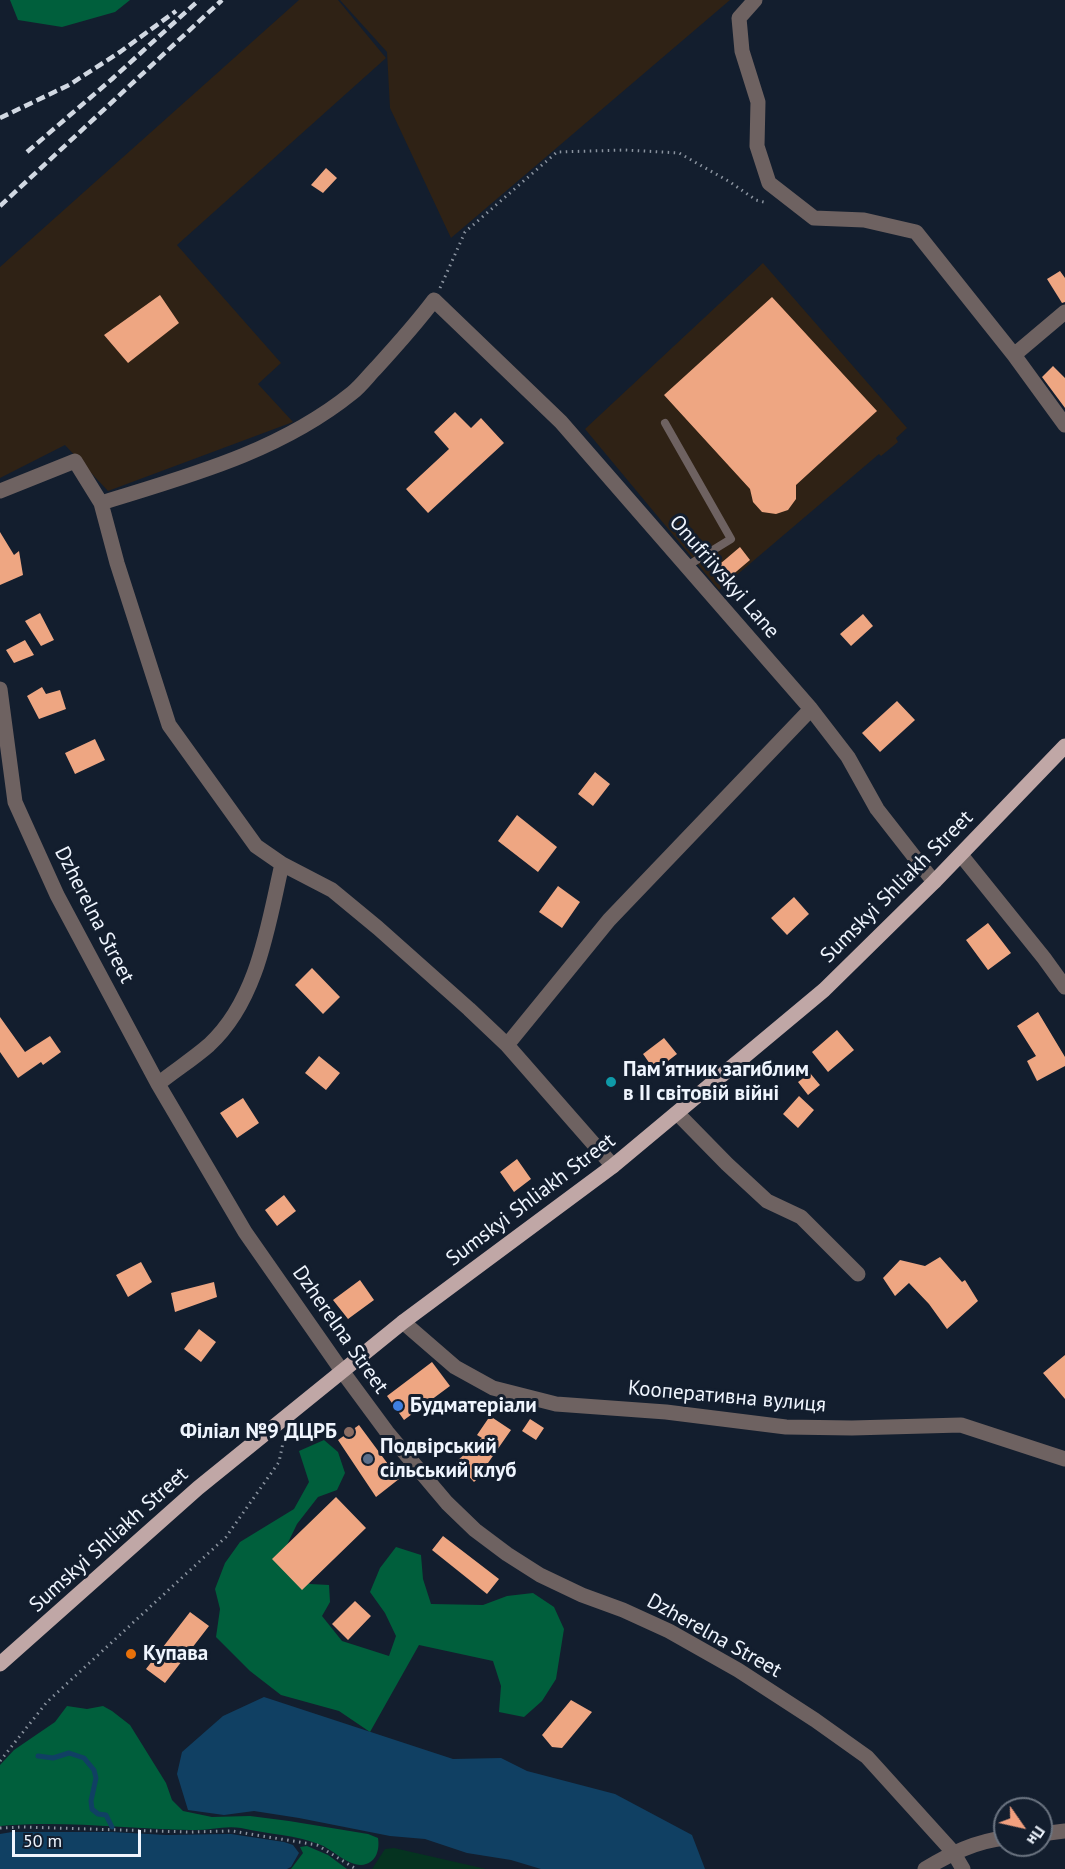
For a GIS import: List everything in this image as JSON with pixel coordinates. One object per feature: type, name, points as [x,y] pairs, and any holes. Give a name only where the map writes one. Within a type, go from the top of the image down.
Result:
[{"type":"main road","name":"Sumskyi Shliakh Street","points":[[0,1664],[198,1488],[403,1322],[613,1166],[824,990],[961,855],[1065,746]]},
{"type":"street","points":[[755,0],[739,18],[742,51],[758,102],[757,146],[769,183],[814,218],[864,220],[916,232],[1014,355],[1065,425]]},
{"type":"street","points":[[101,503],[218,466],[265,446],[313,420],[353,392],[411,330],[434,300]]},
{"type":"street","name":"Onufriivskyi Lane","points":[[434,300],[561,422],[692,563],[848,757],[878,809],[934,882]]},
{"type":"street","points":[[1014,355],[1065,312]]},
{"type":"street","points":[[0,491],[75,461],[101,503],[117,563],[169,725],[256,846],[282,864],[332,890],[378,928],[507,1044],[613,1166]]},
{"type":"street","name":"Dzherelna Street","points":[[0,689],[15,802],[57,896],[158,1084],[245,1232],[387,1432],[447,1503],[475,1530],[507,1554],[540,1575],[582,1595],[623,1610],[669,1631],[738,1670],[867,1757],[953,1852],[963,1869]]},
{"type":"street","points":[[507,1044],[609,920],[811,709]]},
{"type":"street","points":[[961,855],[1065,987]]},
{"type":"street","points":[[158,1084],[210,1044],[235,1012],[253,977],[282,864]]},
{"type":"street","points":[[677,1113],[767,1201],[801,1217],[858,1274]]},
{"type":"street","name":"Кооперативна вулиця","points":[[403,1322],[455,1367],[493,1388],[556,1404],[666,1412],[786,1427],[961,1425],[1065,1459]]},
{"type":"street","points":[[925,1869],[953,1852],[993,1840]]},
{"type":"lane","points":[[665,423],[731,539],[692,563]]},
{"type":"path","points":[[434,300],[465,232],[557,152],[625,150],[679,153],[730,182],[756,200],[776,206]]},
{"type":"path","points":[[0,1761],[46,1702],[226,1537],[279,1462],[285,1439],[278,1423]]},
{"type":"path","points":[[0,1828],[232,1831],[317,1845],[356,1869]]},
{"type":"shaded area","points":[[299,0],[338,0],[386,58],[177,245],[281,363],[258,384],[293,422],[108,491],[65,445],[0,478],[0,267]]},
{"type":"shaded area","points":[[340,0],[730,0],[451,238],[390,108],[387,52]]},
{"type":"shaded area","points":[[763,263],[907,428],[896,438],[898,442],[881,456],[879,454],[719,590],[585,429]]},
{"type":"green space","points":[[10,0],[130,0],[115,12],[62,27],[18,20]]},
{"type":"green space","points":[[324,1440],[338,1452],[345,1473],[337,1490],[318,1497],[297,1524],[283,1553],[310,1584],[329,1585],[330,1602],[322,1616],[342,1641],[389,1656],[396,1636],[385,1613],[370,1592],[380,1568],[396,1547],[421,1555],[423,1579],[431,1604],[483,1605],[507,1596],[533,1593],[554,1607],[564,1629],[556,1679],[542,1701],[524,1717],[499,1712],[501,1686],[493,1661],[419,1645],[370,1732],[339,1711],[281,1695],[250,1671],[216,1637],[220,1609],[215,1589],[225,1563],[240,1542],[294,1509],[309,1482],[299,1451]]},
{"type":"green space","points":[[67,1706],[87,1709],[103,1706],[130,1725],[166,1783],[172,1800],[183,1811],[212,1817],[250,1816],[368,1834],[378,1838],[376,1856],[366,1864],[356,1864],[312,1842],[235,1827],[197,1830],[72,1824],[0,1826],[0,1765],[14,1750],[55,1722]]},
{"type":"green space","points":[[307,1846],[328,1855],[347,1869],[291,1869],[303,1853],[300,1847]]},
{"type":"green space","points":[[394,1848],[486,1869],[372,1869],[385,1849]]},
{"type":"water","points":[[264,1697],[453,1759],[501,1758],[527,1771],[615,1794],[692,1835],[705,1869],[541,1869],[511,1860],[467,1853],[425,1839],[390,1836],[254,1811],[224,1815],[188,1810],[177,1774],[182,1752],[223,1716]]},
{"type":"water","points":[[12,1832],[231,1834],[284,1842],[293,1845],[299,1853],[291,1867],[287,1869],[0,1869],[0,1834]]},
{"type":"building","points":[[326,168],[337,178],[323,193],[311,185]]},
{"type":"building","points":[[1060,271],[1065,278],[1065,302],[1062,303],[1047,279]]},
{"type":"building","points":[[160,295],[179,323],[128,363],[104,335]]},
{"type":"building","points":[[772,297],[877,411],[796,485],[796,499],[788,510],[776,514],[762,512],[753,502],[750,489],[664,395]]},
{"type":"building","points":[[1053,366],[1065,378],[1065,408],[1042,377]]},
{"type":"building","points":[[455,412],[471,428],[481,418],[504,443],[428,513],[406,489],[449,449],[434,432]]},
{"type":"building","points":[[0,532],[14,555],[19,551],[23,575],[0,585]]},
{"type":"building","points":[[740,547],[750,560],[724,582],[714,569]]},
{"type":"building","points":[[40,613],[54,640],[41,646],[25,621]]},
{"type":"building","points":[[863,614],[873,626],[851,646],[840,634]]},
{"type":"building","points":[[25,640],[34,655],[14,663],[6,650]]},
{"type":"building","points":[[42,687],[46,694],[60,690],[66,709],[39,719],[27,696]]},
{"type":"building","points":[[897,701],[915,720],[880,752],[862,733]]},
{"type":"building","points":[[95,739],[105,760],[75,774],[65,753]]},
{"type":"building","points":[[595,772],[610,784],[593,806],[578,794]]},
{"type":"building","points":[[517,815],[557,847],[538,872],[498,841]]},
{"type":"building","points":[[558,886],[580,902],[562,928],[539,912]]},
{"type":"building","points":[[794,897],[809,914],[787,935],[771,918]]},
{"type":"building","points":[[988,923],[1011,953],[988,970],[966,940]]},
{"type":"building","points":[[312,968],[340,997],[323,1014],[295,985]]},
{"type":"building","points":[[1038,1012],[1065,1057],[1065,1066],[1037,1081],[1027,1061],[1036,1056],[1017,1026]]},
{"type":"building","points":[[0,1017],[25,1052],[50,1036],[61,1052],[43,1065],[41,1062],[18,1078],[0,1052]]},
{"type":"building","points":[[837,1030],[854,1050],[828,1072],[812,1052]]},
{"type":"building","points":[[664,1038],[677,1054],[655,1071],[643,1054]]},
{"type":"building","points":[[319,1056],[340,1073],[326,1090],[305,1073]]},
{"type":"building","points":[[810,1073],[820,1085],[808,1095],[798,1082]]},
{"type":"building","points":[[799,1096],[814,1110],[798,1128],[783,1114]]},
{"type":"building","points":[[243,1098],[259,1123],[237,1138],[220,1113]]},
{"type":"building","points":[[517,1159],[531,1179],[514,1192],[500,1172]]},
{"type":"building","points":[[284,1195],[296,1211],[277,1226],[265,1210]]},
{"type":"building","points":[[940,1257],[962,1282],[965,1280],[978,1301],[947,1329],[929,1304],[909,1283],[895,1296],[883,1278],[900,1260],[925,1266]]},
{"type":"building","points":[[141,1262],[152,1282],[128,1297],[116,1275]]},
{"type":"building","points":[[360,1280],[374,1300],[348,1319],[333,1300]]},
{"type":"building","points":[[214,1282],[217,1297],[175,1312],[171,1293]]},
{"type":"building","points":[[199,1329],[216,1342],[201,1362],[184,1349]]},
{"type":"building","points":[[1065,1355],[1065,1399],[1043,1373]]},
{"type":"building","points":[[432,1362],[450,1386],[404,1420],[387,1396]]},
{"type":"building","points":[[490,1416],[511,1430],[488,1463],[491,1466],[474,1482],[456,1462],[482,1438],[477,1435]]},
{"type":"building","points":[[530,1419],[544,1428],[536,1440],[522,1431]]},
{"type":"building","name":"Подвірський сільський клуб","points":[[359,1425],[399,1479],[376,1497],[338,1440]]},
{"type":"building","points":[[336,1497],[366,1528],[302,1590],[272,1559]]},
{"type":"building","points":[[443,1536],[499,1579],[487,1594],[432,1550]]},
{"type":"building","points":[[355,1601],[371,1616],[348,1640],[332,1624]]},
{"type":"building","points":[[190,1612],[209,1626],[165,1683],[146,1669]]},
{"type":"building","points":[[571,1700],[592,1712],[562,1748],[552,1747],[542,1735]]},
{"type":"waterway","points":[[38,1756],[53,1758],[69,1753],[84,1758],[94,1770],[96,1778],[91,1801],[92,1809],[98,1814],[106,1815],[112,1827]]},
{"type":"railway","points":[[27,152],[199,0]]},
{"type":"railway","points":[[0,206],[222,0]]},
{"type":"railway","points":[[0,118],[69,85],[120,52],[176,11]]},
{"type":"place","name":"Пам'ятник загиблим в II світовій війні","points":[[611,1082]]},
{"type":"place","name":"Будматеріали","points":[[398,1406]]},
{"type":"place","name":"Філіал №9 ДЦРБ","points":[[349,1432]]},
{"type":"place","name":"Подвірський сільський клуб","points":[[368,1459]]},
{"type":"place","name":"Купава","points":[[131,1654]]}]
